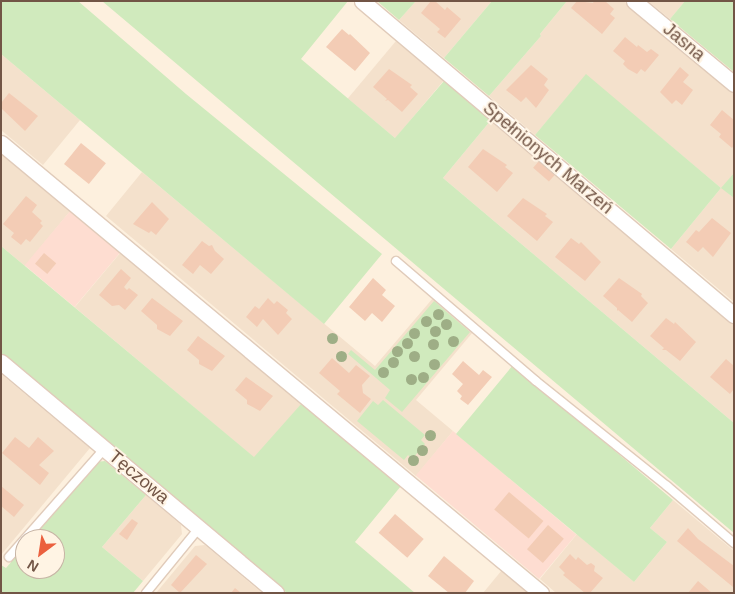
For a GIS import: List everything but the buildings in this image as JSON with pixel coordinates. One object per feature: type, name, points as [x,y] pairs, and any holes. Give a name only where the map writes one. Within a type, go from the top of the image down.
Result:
[{"type":"street","name":"Spełnionych Marzeń","points":[[362,1],[734,315]]},
{"type":"street","name":"Jasna","points":[[634,1],[734,84]]},
{"type":"street","points":[[1,143],[541,593]]},
{"type":"street","name":"Tęczowa","points":[[1,362],[276,593]]},
{"type":"lane","points":[[396,262],[536,381],[667,486],[734,543]]},
{"type":"lane","points":[[9,557],[105,448]]},
{"type":"lane","points":[[146,593],[199,528]]},
{"type":"shaded area","points":[[416,1],[492,1],[444,58],[399,20]]},
{"type":"shaded area","points":[[567,1],[624,1],[734,94],[734,173],[722,188],[734,198],[734,302],[671,249],[721,188],[586,75],[535,135],[489,96],[541,36],[540,34]]},
{"type":"shaded area","points":[[648,1],[685,1],[670,19]]},
{"type":"shaded area","points":[[396,41],[443,81],[395,138],[348,98]]},
{"type":"shaded area","points":[[1,54],[80,120],[43,165],[1,130]]},
{"type":"shaded area","points":[[491,120],[734,325],[734,423],[443,178]]},
{"type":"shaded area","points":[[1,152],[71,210],[25,266],[1,246]]},
{"type":"shaded area","points":[[142,172],[375,366],[433,298],[473,332],[416,400],[453,431],[416,476],[106,216]]},
{"type":"shaded area","points":[[71,210],[121,252],[75,307],[25,265]]},
{"type":"shaded area","points":[[121,252],[302,404],[256,459],[75,307]]},
{"type":"shaded area","points":[[1,374],[90,448],[23,529],[15,529],[15,538],[1,555]]},
{"type":"shaded area","points":[[453,431],[576,534],[539,579],[416,475]]},
{"type":"shaded area","points":[[146,495],[181,525],[182,534],[143,581],[102,547]]},
{"type":"shaded area","points":[[673,500],[734,551],[734,593],[556,593],[540,579],[577,534],[634,582],[667,542],[650,528]]},
{"type":"shaded area","points":[[205,545],[262,593],[156,593],[195,546]]},
{"type":"shaded area","points":[[502,570],[529,593],[483,593]]},
{"type":"green space","points":[[1,1],[78,1],[186,94],[382,254],[324,324],[1,54]]},
{"type":"green space","points":[[102,1],[348,1],[301,59],[395,138],[444,81],[491,120],[443,178],[734,423],[734,533]]},
{"type":"green space","points":[[377,1],[416,1],[399,20]]},
{"type":"green space","points":[[492,1],[567,1],[540,34],[541,36],[489,96],[444,58]]},
{"type":"green space","points":[[685,1],[734,1],[734,72],[670,19]]},
{"type":"green space","points":[[586,74],[721,188],[671,249],[535,135]]},
{"type":"green space","points":[[734,173],[734,198],[721,188]]},
{"type":"green space","points":[[1,246],[254,457],[302,403],[401,486],[355,542],[415,593],[287,593],[1,354]]},
{"type":"green space","points":[[434,301],[470,332],[402,412],[385,398],[390,390],[348,354],[351,350],[375,370]]},
{"type":"green space","points":[[513,365],[673,500],[650,528],[667,542],[634,582],[456,434]]},
{"type":"green space","points":[[383,400],[425,435],[421,440],[425,444],[412,459],[408,455],[404,460],[357,421],[373,401],[378,405]]},
{"type":"green space","points":[[105,461],[146,495],[102,547],[143,581],[133,593],[1,593],[1,565],[6,568],[15,558],[15,579],[65,579],[65,529],[39,529],[96,462]]}]
